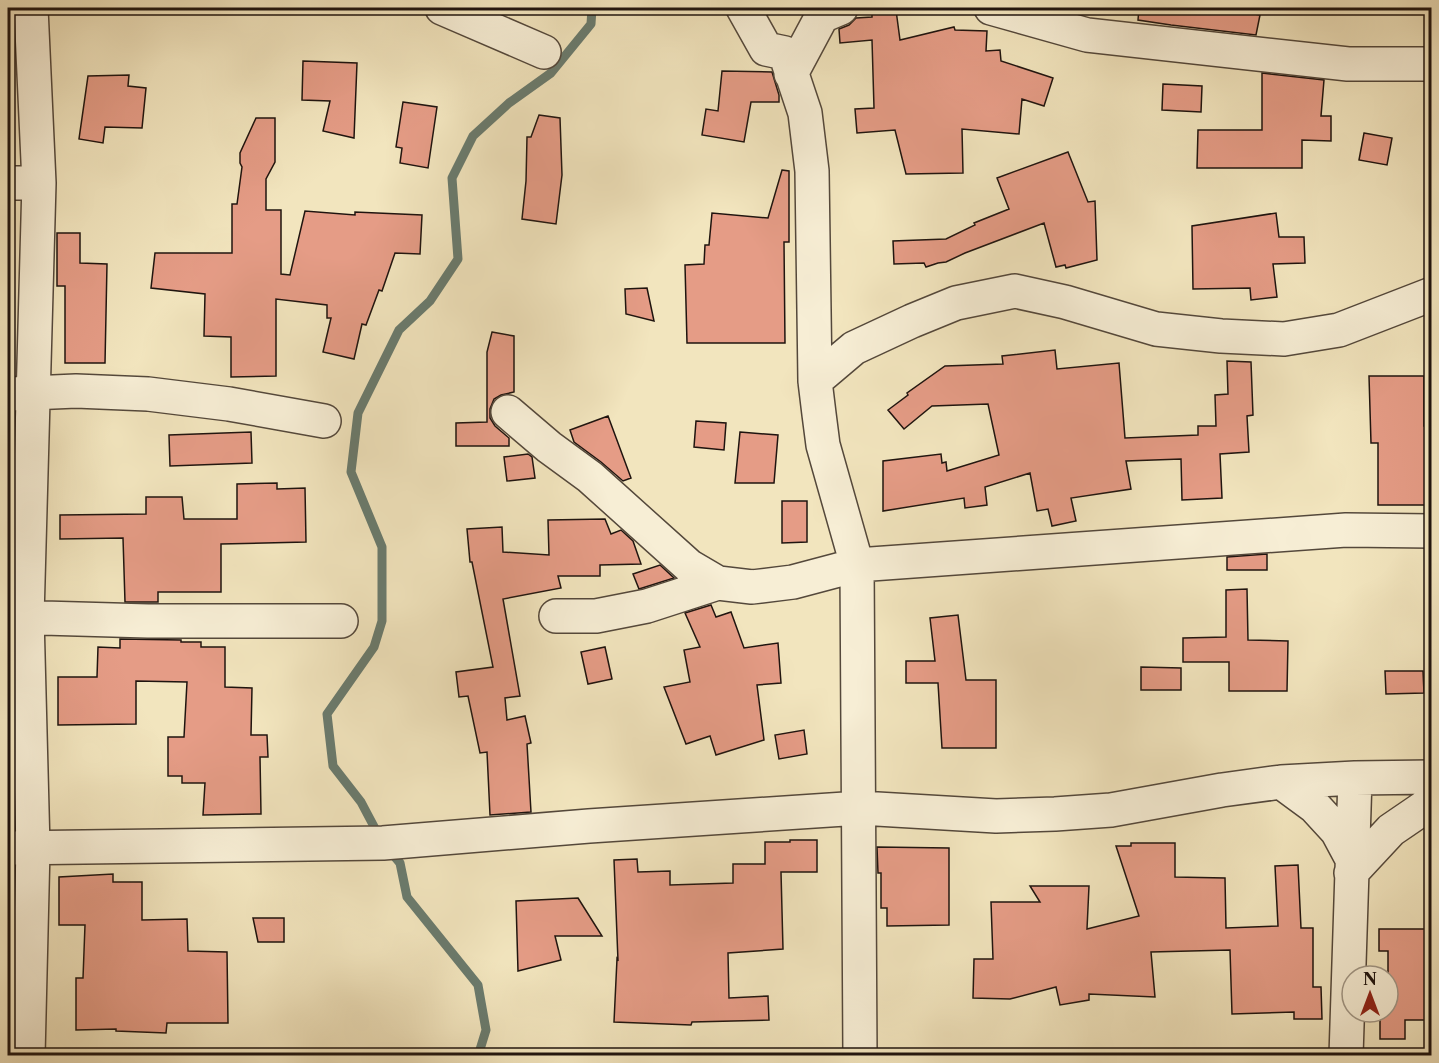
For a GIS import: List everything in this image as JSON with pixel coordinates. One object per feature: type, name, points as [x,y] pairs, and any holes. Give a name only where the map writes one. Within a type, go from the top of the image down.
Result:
[{"type":"street","points":[[28,1056],[20,848],[17,617],[23,183],[31,8]]},
{"type":"street","points":[[442,8],[544,52]]},
{"type":"street","points":[[743,8],[766,49],[785,53],[805,113],[812,171],[815,381],[824,445],[857,565],[860,1056]]},
{"type":"street","points":[[791,74],[822,16],[841,8]]},
{"type":"street","points":[[991,8],[1087,34],[1348,64],[1431,64]]},
{"type":"street","points":[[815,381],[854,348],[912,321],[956,303],[1015,291],[1065,302],[1156,329],[1221,336],[1284,339],[1339,330],[1431,294]]},
{"type":"street","points":[[20,394],[76,391],[148,394],[230,404],[324,421]]},
{"type":"street","points":[[508,412],[549,447],[590,477],[689,566],[718,583],[752,587],[793,582],[857,565],[1346,530],[1431,531]]},
{"type":"street","points":[[556,616],[596,616],[647,606],[718,583]]},
{"type":"street","points":[[17,617],[148,621],[341,621]]},
{"type":"street","points":[[20,848],[383,843],[589,825],[860,808],[996,816],[1055,814],[1111,810],[1281,782],[1431,777]]},
{"type":"street","points":[[1346,1056],[1355,778]]},
{"type":"street","points":[[1281,782],[1315,807],[1337,831],[1352,866]]},
{"type":"street","points":[[1352,866],[1391,830],[1431,802]]},
{"type":"building","points":[[1139,8],[1221,8],[1260,15],[1256,35],[1138,20]]},
{"type":"building","points":[[896,10],[900,40],[954,27],[955,30],[987,31],[986,51],[1000,50],[1001,61],[1053,78],[1044,106],[1022,99],[1019,134],[962,129],[963,173],[906,174],[895,130],[857,133],[855,109],[874,108],[872,40],[840,43],[839,29],[849,25],[856,18],[872,17],[872,14]]},
{"type":"building","points":[[303,61],[357,63],[354,138],[323,131],[330,101],[302,100]]},
{"type":"building","points":[[722,71],[772,72],[779,102],[751,102],[744,142],[702,135],[706,109],[718,111]]},
{"type":"building","points":[[1262,73],[1324,80],[1321,116],[1331,116],[1331,141],[1302,140],[1302,168],[1197,168],[1198,130],[1262,130]]},
{"type":"building","points":[[129,75],[128,86],[146,88],[142,128],[105,127],[103,143],[79,139],[88,76]]},
{"type":"building","points":[[1163,84],[1202,86],[1201,112],[1162,110]]},
{"type":"building","points":[[403,102],[437,107],[428,168],[400,163],[402,148],[396,147]]},
{"type":"building","points":[[539,115],[560,118],[562,175],[556,224],[522,219],[527,137],[531,137]]},
{"type":"building","points":[[256,118],[275,118],[275,162],[266,179],[266,210],[281,210],[281,274],[290,275],[305,211],[355,215],[355,212],[422,215],[420,254],[395,253],[382,291],[379,290],[366,325],[362,324],[354,359],[323,352],[331,318],[327,318],[327,305],[276,299],[276,376],[231,377],[231,337],[204,336],[205,294],[151,288],[155,253],[232,253],[232,204],[237,204],[242,167],[240,153]]},
{"type":"building","points":[[1364,133],[1392,138],[1387,165],[1359,160]]},
{"type":"building","points":[[1068,152],[1088,202],[1095,201],[1097,260],[1066,268],[1065,265],[1056,267],[1044,223],[946,262],[926,267],[924,263],[894,264],[893,241],[946,239],[975,225],[974,223],[1009,209],[997,178]]},
{"type":"building","points":[[782,170],[789,171],[789,242],[784,242],[785,343],[687,343],[685,265],[704,264],[705,245],[709,245],[712,213],[768,218]]},
{"type":"building","points":[[1276,213],[1279,237],[1304,237],[1305,263],[1273,264],[1277,297],[1251,300],[1250,288],[1193,289],[1192,226]]},
{"type":"building","points":[[57,233],[80,233],[80,263],[107,264],[105,363],[65,363],[65,286],[57,286]]},
{"type":"building","points":[[647,288],[654,321],[626,314],[625,289]]},
{"type":"building","points":[[492,332],[514,336],[514,392],[494,399],[490,409],[490,418],[495,426],[509,438],[509,446],[456,446],[456,423],[487,422],[487,352]]},
{"type":"building","points":[[1055,350],[1057,369],[1119,363],[1125,438],[1198,435],[1198,426],[1216,426],[1215,395],[1228,394],[1227,361],[1251,362],[1253,415],[1247,416],[1249,452],[1220,454],[1222,498],[1182,500],[1181,459],[1126,461],[1131,489],[1071,498],[1076,521],[1052,526],[1048,509],[1037,511],[1030,473],[985,487],[987,505],[965,508],[964,498],[883,511],[883,461],[941,454],[942,463],[946,462],[947,471],[999,455],[988,404],[932,406],[904,429],[888,410],[908,395],[907,393],[945,366],[1003,364],[1002,356]]},
{"type":"building","points":[[1369,376],[1424,376],[1424,426],[1431,426],[1431,505],[1378,505],[1378,443],[1371,443]]},
{"type":"building","points":[[608,416],[631,478],[623,481],[574,442],[570,430]]},
{"type":"building","points":[[696,421],[726,423],[724,450],[694,447]]},
{"type":"building","points":[[251,432],[252,463],[170,466],[169,435]]},
{"type":"building","points":[[740,432],[778,435],[774,483],[735,483]]},
{"type":"building","points":[[528,454],[532,457],[535,478],[507,481],[504,457]]},
{"type":"building","points":[[277,483],[277,489],[305,488],[306,542],[221,544],[221,592],[158,592],[158,602],[125,602],[123,538],[60,539],[60,515],[146,514],[146,497],[182,497],[184,519],[237,519],[237,484]]},
{"type":"building","points":[[782,501],[807,501],[807,542],[782,543]]},
{"type":"building","points":[[605,519],[611,534],[621,530],[633,541],[641,564],[600,565],[600,576],[558,576],[561,588],[503,599],[520,696],[505,698],[507,720],[525,716],[531,743],[527,744],[531,812],[490,815],[487,752],[480,753],[468,696],[459,697],[456,672],[493,667],[472,562],[470,562],[467,529],[502,527],[503,552],[549,555],[548,520]]},
{"type":"building","points":[[1267,554],[1267,570],[1227,570],[1227,557]]},
{"type":"building","points":[[660,565],[674,578],[639,589],[633,574]]},
{"type":"building","points":[[1247,589],[1248,640],[1288,641],[1287,691],[1229,691],[1229,662],[1183,662],[1183,638],[1226,637],[1226,590]]},
{"type":"building","points":[[711,605],[716,617],[731,612],[744,648],[778,643],[781,683],[757,685],[764,740],[716,755],[710,736],[686,744],[664,687],[690,682],[684,650],[700,647],[685,613]]},
{"type":"building","points":[[958,615],[966,680],[996,680],[996,748],[942,748],[938,683],[906,683],[906,661],[935,661],[930,618]]},
{"type":"building","points":[[120,639],[181,640],[181,642],[201,642],[201,647],[225,647],[225,687],[252,688],[251,735],[267,735],[268,757],[260,757],[261,814],[203,815],[205,783],[182,783],[182,776],[168,776],[168,737],[184,737],[187,682],[136,681],[136,724],[58,725],[58,677],[97,677],[98,647],[120,648]]},
{"type":"building","points":[[605,647],[612,679],[588,684],[581,652]]},
{"type":"building","points":[[1141,667],[1181,668],[1181,690],[1141,690]]},
{"type":"building","points":[[1385,671],[1423,671],[1424,693],[1386,694]]},
{"type":"building","points":[[804,730],[807,754],[779,759],[775,735]]},
{"type":"building","points":[[790,840],[817,840],[817,872],[781,872],[783,949],[728,953],[729,998],[768,996],[769,1020],[692,1022],[691,1025],[614,1022],[617,959],[618,961],[614,860],[637,859],[638,872],[670,871],[670,885],[733,883],[733,864],[765,864],[765,842],[790,842]]},
{"type":"building","points":[[1131,843],[1175,843],[1175,877],[1225,878],[1226,928],[1278,926],[1275,866],[1298,865],[1301,928],[1313,928],[1313,987],[1321,987],[1322,1019],[1294,1019],[1294,1012],[1232,1014],[1230,950],[1151,952],[1155,997],[1089,994],[1089,1000],[1060,1005],[1056,987],[1010,999],[973,998],[974,959],[993,959],[991,902],[1040,902],[1030,886],[1089,886],[1087,929],[1139,916],[1116,846],[1131,846]]},
{"type":"building","points":[[877,847],[949,848],[949,925],[887,926],[887,908],[881,908],[881,873],[878,873]]},
{"type":"building","points":[[113,874],[113,882],[142,882],[142,920],[187,919],[188,951],[227,952],[228,1023],[167,1023],[166,1033],[116,1031],[116,1029],[76,1030],[76,978],[83,978],[85,925],[59,925],[59,877]]},
{"type":"building","points":[[578,898],[602,936],[555,936],[561,960],[518,971],[516,901]]},
{"type":"building","points":[[253,918],[284,918],[284,942],[258,942]]},
{"type":"building","points":[[1379,929],[1431,929],[1431,1014],[1429,1014],[1429,1020],[1405,1020],[1405,1039],[1380,1039],[1380,1024],[1400,1024],[1400,964],[1388,964],[1388,951],[1379,951]]},
{"type":"waterway","points":[[379,836],[361,802],[333,766],[327,714],[374,647],[382,621],[382,547],[351,472],[358,413],[399,330],[430,301],[458,259],[452,178],[473,136],[509,103],[551,73],[591,24],[592,8]]},
{"type":"waterway","points":[[389,850],[400,863],[407,897],[478,985],[486,1030],[478,1056]]}]
